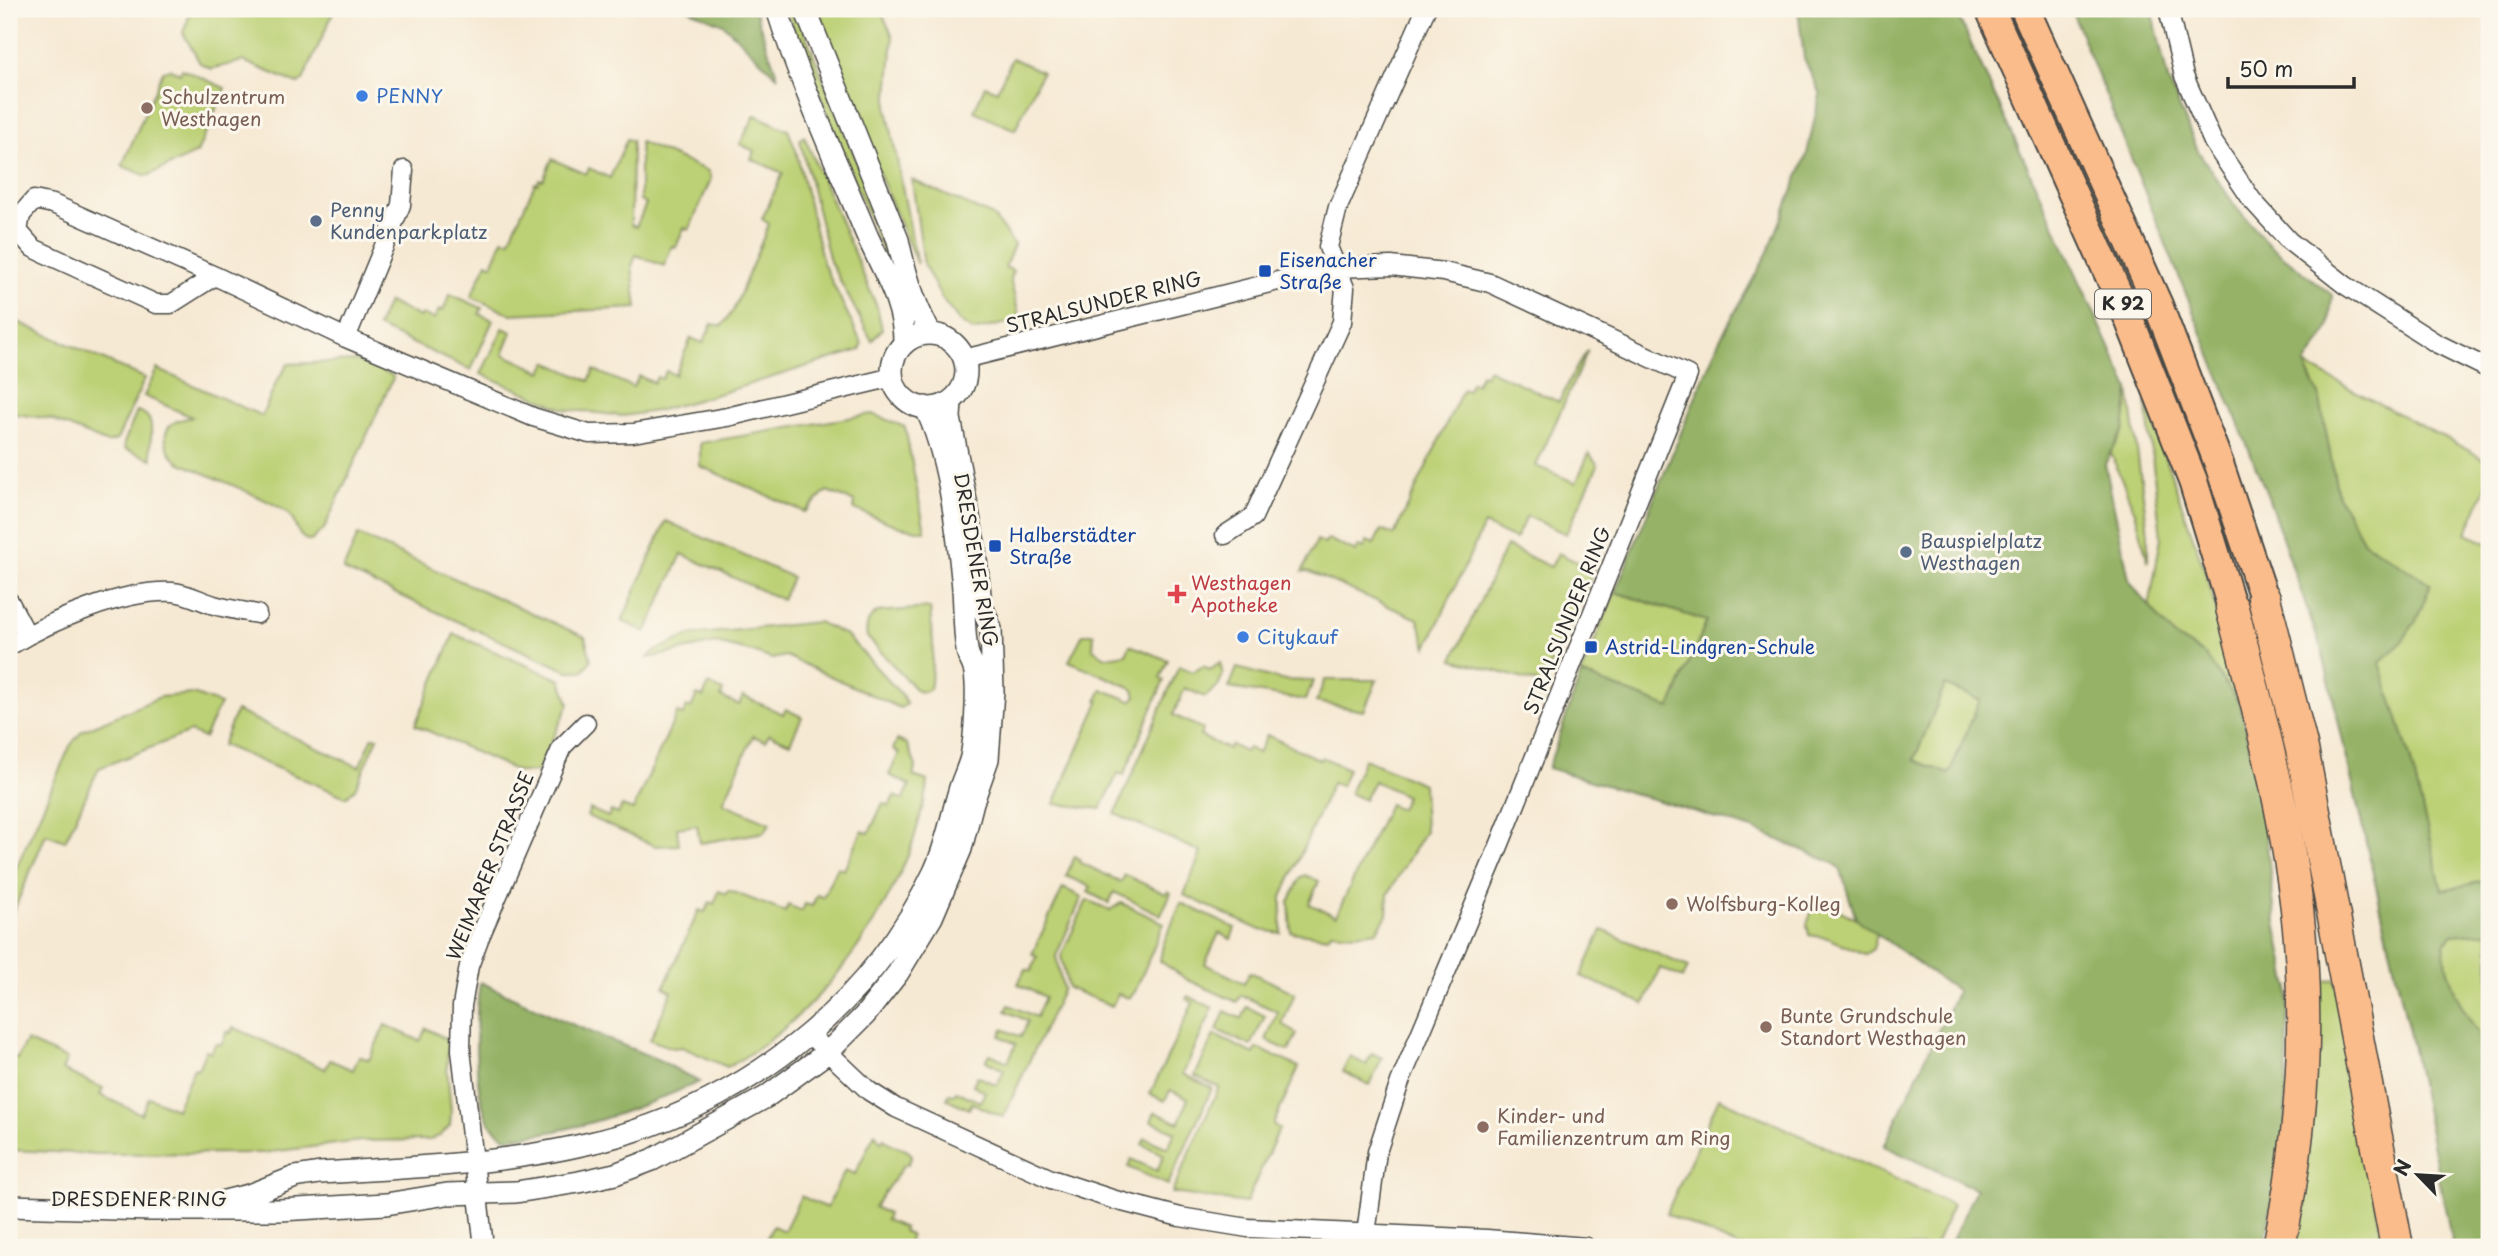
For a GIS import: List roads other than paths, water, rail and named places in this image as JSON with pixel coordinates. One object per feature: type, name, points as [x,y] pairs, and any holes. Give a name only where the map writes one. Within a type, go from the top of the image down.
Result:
[{"type":"highway","name":"K 92","points":[[1990,9],[2129,319],[2193,481],[2232,608]]},
{"type":"highway","name":"K 92","points":[[2025,9],[2158,305],[2219,464],[2264,598]]},
{"type":"highway","points":[[2264,598],[2302,749],[2397,1247]]},
{"type":"highway","points":[[2232,608],[2267,742],[2283,819],[2297,911],[2304,1023],[2302,1076],[2289,1198],[2279,1247]]},
{"type":"street","points":[[777,9],[813,106],[873,250],[890,280],[903,317],[904,344]]},
{"type":"street","points":[[805,9],[898,240],[919,312],[931,334]]},
{"type":"street","points":[[1225,535],[1253,517],[1342,322],[1345,288],[1328,247],[1338,207],[1426,9]]},
{"type":"street","points":[[2168,9],[2183,76],[2213,142],[2252,200],[2289,241],[2345,285],[2436,343],[2489,369]]},
{"type":"street","points":[[346,338],[401,205],[404,170]]},
{"type":"street","points":[[215,275],[171,304],[156,304],[33,248],[18,231],[21,215],[34,200],[53,204],[215,275],[346,338],[533,417],[589,434],[633,433],[727,417],[893,377]]},
{"type":"street","name":"STRALSUNDER RING","points":[[964,359],[1337,268],[1391,265],[1444,272],[1490,283],[1688,375],[1499,846],[1400,1082],[1377,1152],[1366,1234]]},
{"type":"street","points":[[931,334],[951,341],[964,359],[966,370],[959,393],[951,401],[934,408],[907,400],[896,386],[893,377],[895,359],[904,344],[912,338],[931,334]]},
{"type":"street","name":"DRESDENER RING","points":[[9,1206],[279,1210],[386,1204],[426,1196],[516,1192],[579,1182],[615,1174],[652,1160],[791,1082],[828,1052],[865,1015],[916,946],[932,917],[961,849],[988,759],[993,691],[991,629],[981,603],[974,542],[950,418],[951,401]]},
{"type":"street","name":"DRESDENER RING","points":[[9,1198],[218,1203],[249,1195],[295,1177],[320,1173],[475,1162],[577,1146],[665,1119],[712,1099],[810,1035],[847,1000],[881,959],[911,915],[935,870],[972,753],[976,674],[967,652],[962,578],[946,477],[936,432],[925,407]]},
{"type":"street","points":[[9,646],[69,617],[139,593],[175,592],[217,606],[257,614]]},
{"type":"street","points":[[9,601],[27,635]]},
{"type":"street","name":"WEIMARER STRASSE","points":[[475,1162],[461,1050],[462,1006],[469,967],[562,747],[586,723]]},
{"type":"street","points":[[810,1035],[869,1091],[896,1108],[1051,1179],[1115,1200],[1180,1217],[1252,1228],[1586,1247]]},
{"type":"street","points":[[475,1162],[484,1247]]},
{"type":"place","name":"PENNY","points":[[362,96]]},
{"type":"place","name":"Schulzentrum Westhagen","points":[[147,108]]},
{"type":"place","name":"Penny Kundenparkplatz","points":[[316,221]]},
{"type":"place","name":"Eisenacher Straße","points":[[1265,271]]},
{"type":"place","name":"Halberstädter Straße","points":[[995,546]]},
{"type":"place","name":"Bauspielplatz Westhagen","points":[[1906,552]]},
{"type":"place","name":"Westhagen Apotheke","points":[[1177,594]]},
{"type":"place","name":"Citykauf","points":[[1243,637]]},
{"type":"place","name":"Astrid-Lindgren-Schule","points":[[1591,647]]},
{"type":"place","name":"Wolfsburg-Kolleg","points":[[1672,904]]},
{"type":"place","name":"Bunte Grundschule Standort Westhagen","points":[[1766,1027]]},
{"type":"place","name":"Kinder- und Familienzentrum am Ring","points":[[1483,1127]]}]
